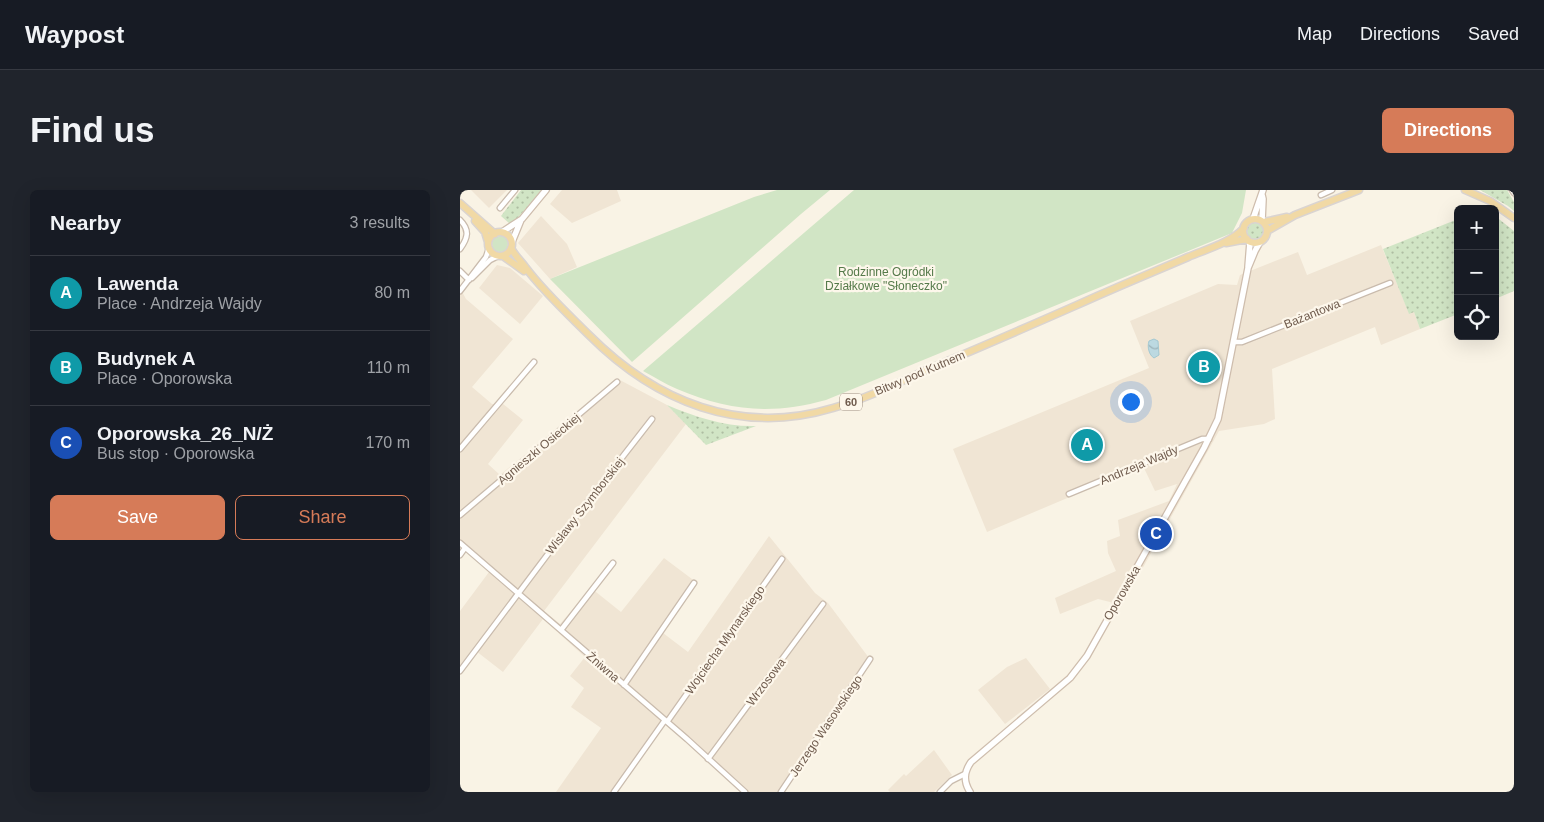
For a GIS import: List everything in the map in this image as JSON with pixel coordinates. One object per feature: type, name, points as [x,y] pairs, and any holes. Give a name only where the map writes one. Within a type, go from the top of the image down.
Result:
[{"type":"main road","points":[[1267,231],[1295,215],[1358,190]]},
{"type":"main road","points":[[1464,190],[1490,201],[1514,218]]},
{"type":"main road","name":"60","points":[[460,203],[473,216],[498,233],[508,235],[512,245]]},
{"type":"main road","points":[[1253,219],[1263,222],[1295,215]]},
{"type":"main road","name":"60","points":[[473,216],[485,232],[492,253],[501,256]]},
{"type":"main road","name":"60","points":[[1244,228],[1247,222],[1253,219]]},
{"type":"main road","points":[[1260,242],[1265,238],[1267,231],[1263,222]]},
{"type":"main road","points":[[1244,228],[1245,236],[1249,240]]},
{"type":"main road","name":"Bitwy pod Kutnem","points":[[512,245],[514,254],[530,275],[603,349],[642,380],[708,410],[736,416],[767,418],[816,412],[853,401],[1220,244],[1239,234],[1244,228]]},
{"type":"main road","points":[[489,245],[498,233]]},
{"type":"main road","name":"60","points":[[1249,240],[1260,242]]},
{"type":"main road","name":"Bitwy pod Kutnem","points":[[1220,244],[1249,240]]},
{"type":"main road","points":[[501,256],[509,252],[512,245]]},
{"type":"main road","name":"Bitwy pod Kutnem","points":[[501,256],[530,275]]},
{"type":"street","points":[[500,208],[515,190]]},
{"type":"street","points":[[498,233],[522,218],[546,190]]},
{"type":"street","points":[[1321,195],[1332,190]]},
{"type":"street","points":[[1253,219],[1262,192]]},
{"type":"street","points":[[1262,192],[1263,222]]},
{"type":"street","points":[[512,245],[522,218]]},
{"type":"street","points":[[460,220],[467,228],[468,235],[460,249]]},
{"type":"street","name":"Oporowska","points":[[1248,268],[1249,240]]},
{"type":"street","name":"Oporowska","points":[[965,774],[971,762],[979,754],[1060,687],[1078,668],[1210,439],[1218,419],[1248,268],[1254,251],[1260,242]]},
{"type":"street","points":[[460,291],[486,257],[489,245]]},
{"type":"street","points":[[469,280],[490,260],[501,256]]},
{"type":"street","points":[[460,272],[469,280]]},
{"type":"street","name":"Bażantowa","points":[[1234,342],[1242,342],[1390,283]]},
{"type":"street","points":[[460,449],[534,362]]},
{"type":"street","name":"Agnieszki Osieckiej","points":[[460,515],[617,382]]},
{"type":"street","name":"Wisławy Szymborskiej","points":[[460,671],[652,419]]},
{"type":"street","name":"Andrzeja Wajdy","points":[[1069,494],[1202,439],[1210,439]]},
{"type":"street","name":"Żniwna","points":[[460,543],[745,792]]},
{"type":"street","points":[[460,555],[466,548]]},
{"type":"street","name":"Wojciecha Młynarskiego","points":[[614,792],[782,559]]},
{"type":"street","points":[[561,630],[613,563]]},
{"type":"street","points":[[624,685],[694,583]]},
{"type":"street","name":"Wrzosowa","points":[[708,759],[823,604]]},
{"type":"street","name":"Jerzego Wasowskiego","points":[[781,792],[870,659]]},
{"type":"street","points":[[940,792],[951,781],[965,774],[965,780],[970,792]]},
{"type":"shaded area","points":[[471,190],[507,190],[489,208]]},
{"type":"shaded area","points":[[562,190],[617,190],[621,201],[572,223],[550,204]]},
{"type":"shaded area","points":[[541,216],[567,244],[577,267],[550,279],[518,243]]},
{"type":"shaded area","points":[[1381,245],[1409,313],[1414,312],[1420,329],[1381,345],[1375,327],[1272,369],[1275,419],[1264,424],[1219,431],[1121,607],[1098,599],[1060,614],[1055,598],[1116,571],[1108,553],[1107,541],[1120,536],[1118,520],[1169,501],[1177,484],[1155,491],[1143,466],[987,532],[953,449],[1149,368],[1130,321],[1218,284],[1237,285],[1240,275],[1298,252],[1307,275]]},
{"type":"shaded area","points":[[497,265],[510,268],[543,296],[520,324],[479,288]]},
{"type":"shaded area","points":[[460,288],[466,299],[513,339],[472,387],[492,404],[503,404],[523,420],[488,464],[500,475],[618,379],[667,405],[686,424],[544,611],[560,624],[591,588],[621,612],[664,558],[696,582],[663,633],[688,652],[769,536],[815,593],[828,603],[872,662],[783,792],[741,792],[665,724],[615,792],[556,792],[601,728],[571,707],[584,688],[570,676],[585,657],[543,619],[503,672],[476,651],[460,673],[460,611],[489,572],[460,545]]},
{"type":"shaded area","points":[[1026,658],[1050,689],[1005,724],[978,690],[1007,667]]},
{"type":"shaded area","points":[[934,750],[952,775],[934,792],[890,792],[888,790],[904,774],[906,776]]},
{"type":"green space","points":[[521,190],[543,190],[511,225],[501,216]]},
{"type":"green space","points":[[777,190],[830,190],[632,362],[550,279],[754,197]]},
{"type":"green space","name":"Rodzinne Ogródki Działkowe \"Słoneczko\"","points":[[854,190],[1246,190],[1242,213],[1232,233],[826,400],[787,408],[769,409],[732,406],[714,402],[673,387],[643,371]]},
{"type":"green space","points":[[1480,190],[1507,190],[1514,202],[1514,211],[1508,206]]},
{"type":"green space","points":[[1499,219],[1514,231],[1514,291],[1499,297]]},
{"type":"green space","points":[[1454,221],[1454,316],[1420,329],[1414,312],[1409,314],[1383,249]]},
{"type":"green space","points":[[1256,222],[1262,225],[1265,231],[1262,237],[1256,240],[1250,237],[1247,231],[1250,225]]},
{"type":"green space","points":[[497,236],[503,236],[508,241],[506,250],[497,252],[492,247],[492,241]]},
{"type":"green space","points":[[667,405],[711,420],[733,425],[756,426],[706,445]]},
{"type":"water","points":[[1154,339],[1158,341],[1159,355],[1154,358],[1148,346],[1149,341]]},
{"type":"place","name":"Budynek A","points":[[1204,367]]},
{"type":"place","name":"Lawenda","points":[[1087,445]]},
{"type":"place","name":"Oporowska_26_N/Ż","points":[[1156,534]]}]
